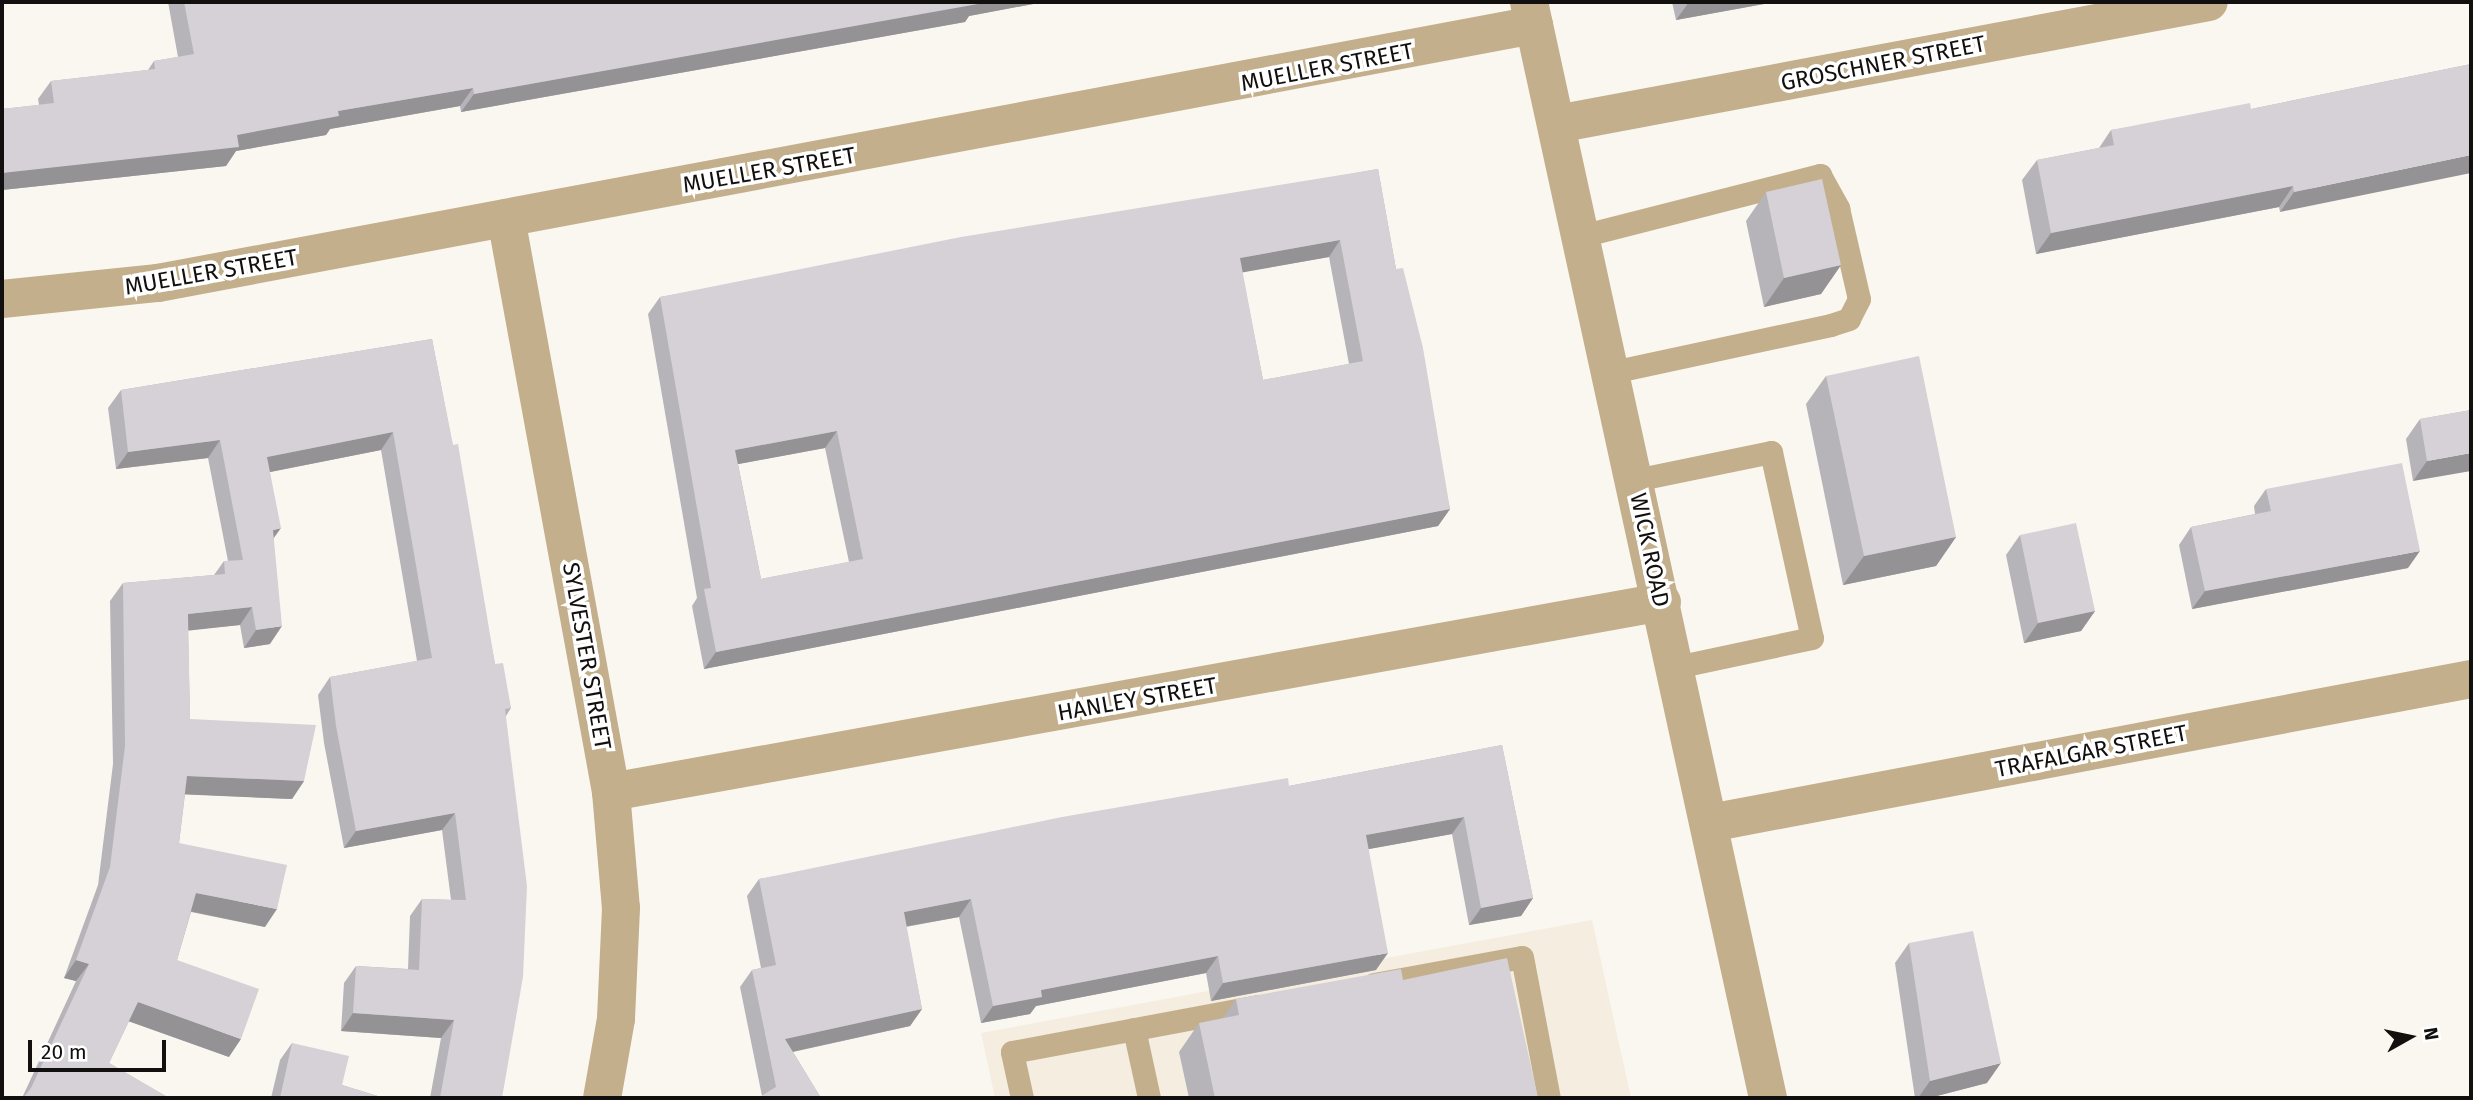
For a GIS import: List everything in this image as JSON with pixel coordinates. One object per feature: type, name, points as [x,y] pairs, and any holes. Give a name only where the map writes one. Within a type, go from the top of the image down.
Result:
[{"type":"street","name":"GROSCHNER STREET","points":[[1556,124],[2209,2]]},
{"type":"street","name":"WICK ROAD","points":[[1531,13],[1662,602],[1768,1098]]},
{"type":"street","name":"MUELLER STREET","points":[[2,299],[158,283],[506,218],[1531,13]]},
{"type":"street","name":"SYLVESTER STREET","points":[[506,218],[611,792],[621,908],[615,1019],[602,1098]]},
{"type":"street","name":"HANLEY STREET","points":[[611,792],[1662,602]]},
{"type":"street","name":"TRAFALGAR STREET","points":[[1710,823],[2471,679]]},
{"type":"lane","points":[[1581,236],[1820,175],[1838,208],[1859,299],[1849,319],[1831,326],[1611,372]]},
{"type":"lane","points":[[1635,480],[1771,452],[1812,638],[1676,667]]},
{"type":"lane","points":[[1348,989],[1522,957],[1549,1098]]},
{"type":"lane","points":[[1022,1098],[1012,1052],[1281,1002]]},
{"type":"lane","points":[[1134,1029],[1149,1098]]},
{"type":"shaded area","points":[[1592,920],[1631,1098],[995,1098],[981,1033]]},
{"type":"building","points":[[184,2],[978,4],[474,94],[473,88],[338,111],[339,116],[237,135],[239,147],[2,173],[2,109],[54,103],[51,81],[155,69],[154,61],[194,54]]},
{"type":"building","points":[[2471,64],[2471,155],[2294,192],[2293,186],[2051,233],[2037,160],[2114,145],[2111,130],[2250,103],[2251,109]]},
{"type":"building","points":[[1378,169],[1396,269],[1403,268],[1423,348],[1450,509],[716,652],[704,589],[711,588],[660,297],[961,237]],"holes":[[[1340,240],[1363,361],[1263,380],[1240,258]],[[837,431],[863,559],[761,579],[735,450]]]},
{"type":"building","points":[[1822,179],[1841,265],[1784,278],[1766,192]]},
{"type":"building","points":[[432,339],[453,445],[458,444],[495,664],[503,663],[511,708],[505,709],[527,886],[523,977],[502,1098],[440,1098],[454,1020],[353,1013],[356,966],[419,970],[422,899],[466,900],[455,813],[356,831],[336,726],[330,677],[432,658],[393,432],[267,457],[281,528],[273,530],[282,626],[256,630],[252,607],[188,614],[190,719],[316,725],[304,781],[187,776],[179,843],[287,865],[277,909],[196,893],[177,960],[259,989],[241,1039],[138,1002],[109,1063],[169,1098],[23,1098],[31,1088],[89,964],[76,960],[110,867],[125,746],[123,583],[225,574],[224,561],[243,560],[220,440],[128,452],[121,390]]},
{"type":"building","points":[[1919,356],[1956,537],[1864,556],[1826,376]]},
{"type":"building","points":[[2471,410],[2471,453],[2427,461],[2420,419]]},
{"type":"building","points":[[2402,463],[2420,551],[2205,591],[2191,527],[2271,511],[2266,489]]},
{"type":"building","points":[[2076,523],[2095,611],[2038,623],[2020,535]]},
{"type":"building","points":[[1502,745],[1533,898],[1481,908],[1464,817],[1366,835],[1388,953],[1223,983],[1218,956],[1041,990],[1042,997],[993,1006],[971,899],[904,912],[922,1009],[785,1039],[821,1098],[758,1098],[776,1087],[752,970],[776,965],[759,879],[1062,817],[1288,778],[1289,786]]},
{"type":"building","points":[[1973,931],[2001,1063],[1930,1081],[1909,943]]},
{"type":"building","points":[[1507,958],[1538,1098],[1215,1098],[1199,1023],[1239,1015],[1236,999],[1401,969],[1403,980]]},
{"type":"building","points":[[292,1043],[349,1056],[342,1085],[384,1098],[280,1098]]}]
